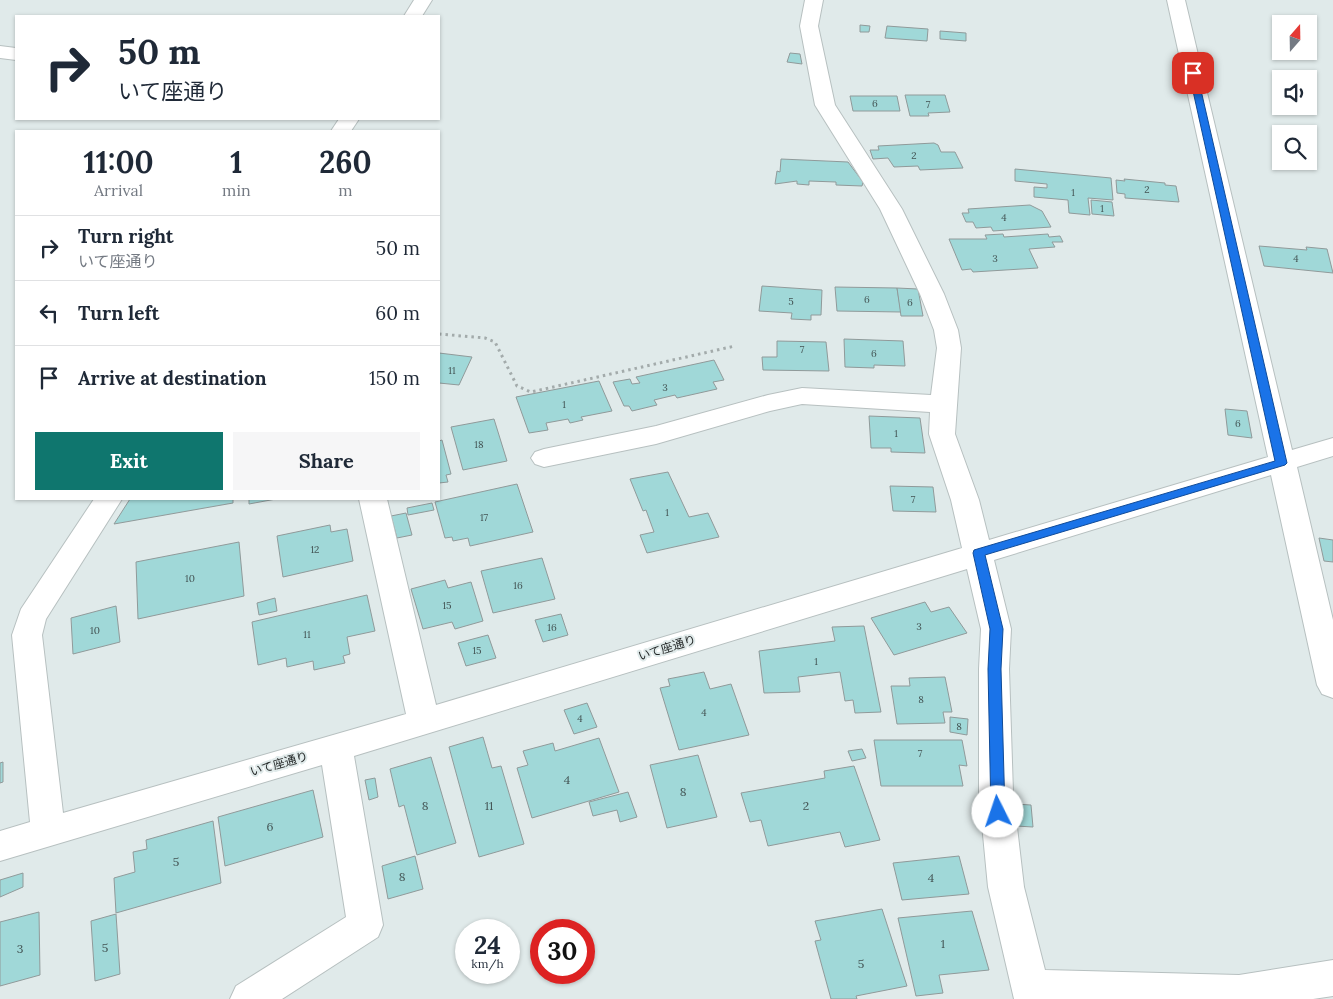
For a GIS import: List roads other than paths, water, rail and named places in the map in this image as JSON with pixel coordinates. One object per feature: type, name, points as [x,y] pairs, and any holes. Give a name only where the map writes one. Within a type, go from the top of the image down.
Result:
[{"type":"street","points":[[414,15],[423,0]]},
{"type":"street","points":[[814,0],[808,26],[825,105],[891,209],[932,294],[946,330],[949,348],[942,434],[951,464],[959,480],[979,553],[996,629],[994,669],[996,793],[1006,887],[1031,994],[1239,993],[1333,978]]},
{"type":"street","points":[[1176,0],[1281,463],[1323,598],[1333,685]]},
{"type":"street","points":[[0,52],[15,54]]},
{"type":"street","points":[[544,458],[656,435],[768,403],[802,396],[943,404]]},
{"type":"street","name":"いて座通り","points":[[0,846],[424,722],[1333,447]]},
{"type":"street","points":[[48,831],[27,635],[32,617],[107,500]]},
{"type":"street","points":[[373,500],[424,722]]},
{"type":"street","points":[[249,999],[366,925],[336,748]]}]
